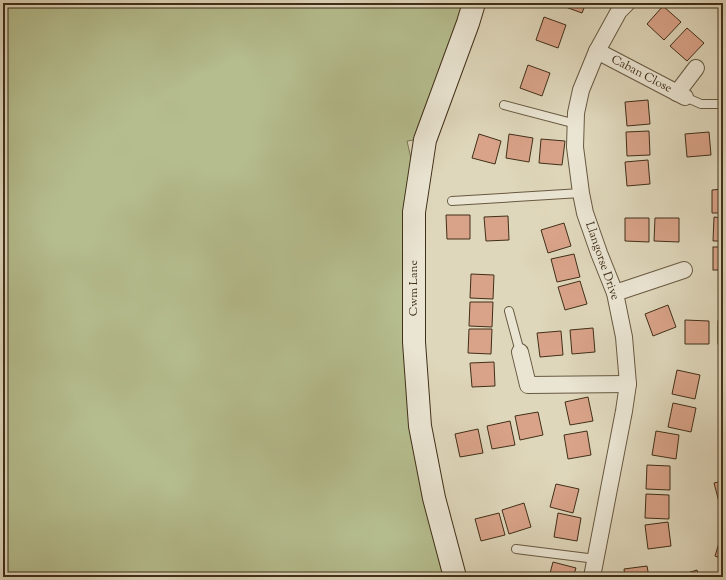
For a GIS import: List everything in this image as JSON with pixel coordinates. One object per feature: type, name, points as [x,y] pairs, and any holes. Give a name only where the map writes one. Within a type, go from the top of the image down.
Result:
[{"type":"street","name":"Cwm Lane","points":[[455,577],[434,498],[420,426],[414,342],[414,212],[425,140],[474,3]]},
{"type":"street","name":"Llangorse Drive","points":[[592,577],[628,384],[624,337],[615,293],[598,253],[585,213],[581,193],[575,147],[576,113],[582,90],[598,51],[619,11],[627,3]]},
{"type":"street","name":"Caban Close","points":[[598,51],[681,95]]},
{"type":"street","points":[[681,95],[696,68]]},
{"type":"street","points":[[615,293],[684,270]]},
{"type":"street","points":[[520,352],[528,385],[628,384]]},
{"type":"lane","points":[[681,95],[701,104],[723,104]]},
{"type":"lane","points":[[504,105],[576,124]]},
{"type":"lane","points":[[452,201],[581,193]]},
{"type":"lane","points":[[509,311],[520,352]]},
{"type":"lane","points":[[516,549],[596,559]]},
{"type":"green space","points":[[3,3],[465,3],[455,36],[414,140],[407,141],[413,167],[408,223],[446,577],[3,577]]},
{"type":"building","points":[[561,3],[586,3],[582,13],[560,5]]},
{"type":"building","points":[[709,3],[720,3],[715,8]]},
{"type":"building","points":[[663,6],[681,22],[664,40],[647,24]]},
{"type":"building","points":[[544,17],[566,25],[558,48],[536,40]]},
{"type":"building","points":[[687,28],[704,43],[687,61],[670,46]]},
{"type":"building","points":[[528,65],[550,73],[542,96],[520,88]]},
{"type":"building","points":[[648,100],[650,124],[627,126],[625,102]]},
{"type":"building","points":[[649,131],[650,155],[627,156],[626,132]]},
{"type":"building","points":[[709,132],[711,155],[687,157],[685,134]]},
{"type":"building","points":[[723,133],[723,157],[722,157],[719,134]]},
{"type":"building","points":[[479,134],[501,141],[495,164],[472,158]]},
{"type":"building","points":[[509,134],[533,138],[529,162],[506,158]]},
{"type":"building","points":[[541,139],[565,141],[562,165],[539,163]]},
{"type":"building","points":[[648,160],[650,184],[627,186],[625,162]]},
{"type":"building","points":[[723,189],[723,213],[712,213],[712,190]]},
{"type":"building","points":[[446,215],[470,215],[470,239],[447,239]]},
{"type":"building","points":[[508,216],[509,240],[486,241],[484,217]]},
{"type":"building","points":[[714,217],[723,218],[723,241],[713,241]]},
{"type":"building","points":[[625,218],[649,218],[649,242],[625,241]]},
{"type":"building","points":[[655,218],[679,218],[679,242],[654,241]]},
{"type":"building","points":[[564,223],[571,246],[548,253],[541,230]]},
{"type":"building","points":[[713,247],[723,247],[723,270],[713,270]]},
{"type":"building","points":[[574,254],[580,277],[557,282],[551,259]]},
{"type":"building","points":[[471,274],[494,275],[493,299],[470,298]]},
{"type":"building","points":[[580,281],[587,304],[565,310],[558,287]]},
{"type":"building","points":[[470,302],[493,302],[492,327],[469,326]]},
{"type":"building","points":[[668,305],[676,327],[653,336],[645,314]]},
{"type":"building","points":[[685,320],[709,321],[709,344],[685,344]]},
{"type":"building","points":[[718,321],[723,321],[723,344],[718,344]]},
{"type":"building","points":[[593,328],[595,352],[572,354],[570,330]]},
{"type":"building","points":[[469,329],[492,329],[491,354],[468,353]]},
{"type":"building","points":[[561,331],[563,355],[540,357],[537,333]]},
{"type":"building","points":[[494,362],[495,386],[472,387],[470,363]]},
{"type":"building","points":[[677,370],[700,375],[695,399],[672,394]]},
{"type":"building","points":[[588,397],[593,421],[570,425],[565,402]]},
{"type":"building","points":[[673,403],[696,408],[691,432],[668,427]]},
{"type":"building","points":[[538,412],[543,435],[520,440],[515,416]]},
{"type":"building","points":[[510,421],[515,445],[492,449],[487,426]]},
{"type":"building","points":[[478,429],[483,453],[460,457],[455,434]]},
{"type":"building","points":[[587,431],[591,455],[568,459],[564,435]]},
{"type":"building","points":[[656,431],[679,435],[676,459],[652,455]]},
{"type":"building","points":[[647,465],[670,466],[670,490],[646,489]]},
{"type":"building","points":[[723,481],[723,501],[719,502],[714,483]]},
{"type":"building","points":[[556,484],[579,489],[573,513],[550,507]]},
{"type":"building","points":[[646,494],[669,495],[669,519],[645,518]]},
{"type":"building","points":[[524,503],[531,527],[509,534],[502,510]]},
{"type":"building","points":[[499,513],[505,535],[481,541],[475,519]]},
{"type":"building","points":[[558,513],[581,518],[577,541],[554,537]]},
{"type":"building","points":[[668,522],[671,546],[648,549],[645,525]]},
{"type":"building","points":[[723,530],[723,559],[715,556]]},
{"type":"building","points":[[553,562],[576,568],[573,577],[549,577]]},
{"type":"building","points":[[647,566],[649,577],[625,577],[624,569]]},
{"type":"building","points":[[697,570],[699,577],[675,577]]}]
